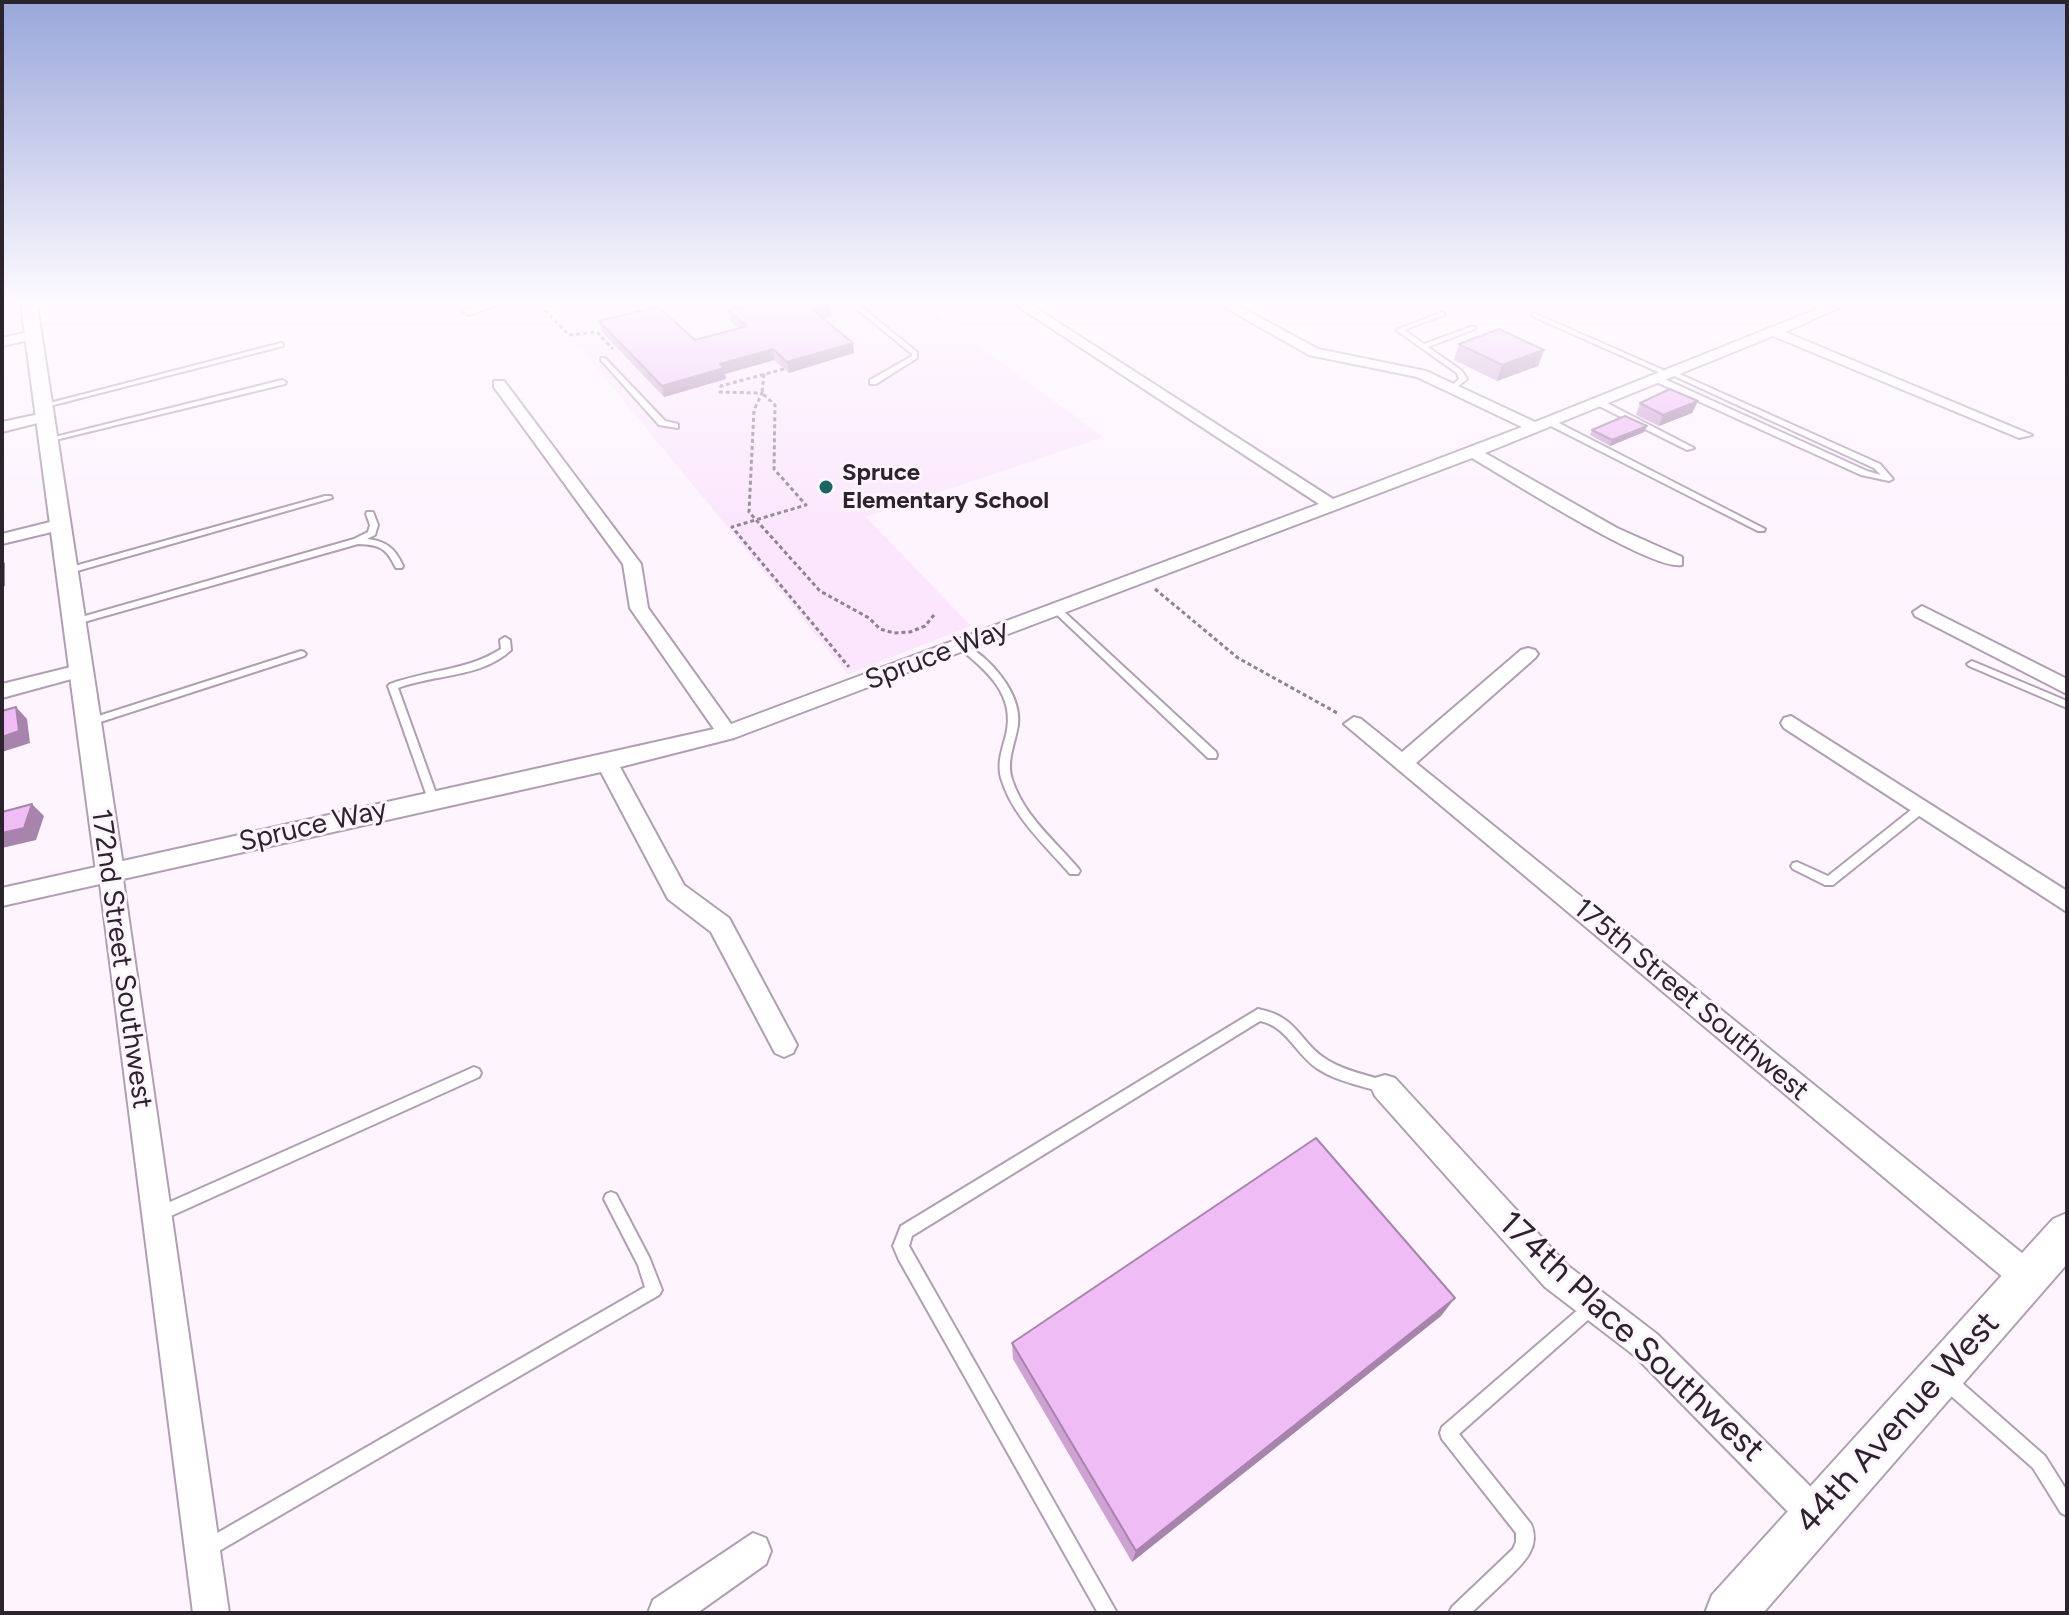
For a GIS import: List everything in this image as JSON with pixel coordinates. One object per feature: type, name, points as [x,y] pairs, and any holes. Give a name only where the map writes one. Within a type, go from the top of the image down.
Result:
[{"type":"main road","name":"44th Avenue West","points":[[1730,1613],[2067,1233]]},
{"type":"street","name":"172nd Street Southwest","points":[[39,380],[62,524],[79,671],[110,872],[211,1613]]},
{"type":"street","points":[[1139,380],[1330,504]]},
{"type":"street","points":[[1434,380],[1541,424]]},
{"type":"street","name":"Spruce Way","points":[[2,897],[433,799],[607,763],[727,733],[1473,452],[1655,380]]},
{"type":"street","points":[[1891,380],[2024,435]]},
{"type":"street","points":[[499,384],[632,564],[639,608],[727,733]]},
{"type":"street","points":[[2,427],[43,412]]},
{"type":"street","points":[[1473,452],[1611,532],[1676,561]]},
{"type":"street","points":[[2,539],[62,524]]},
{"type":"street","points":[[1922,612],[2067,687]]},
{"type":"street","points":[[1404,762],[1528,654]]},
{"type":"street","points":[[2,691],[79,671]]},
{"type":"street","points":[[1791,723],[2067,903]]},
{"type":"street","name":"175th Street Southwest","points":[[1354,724],[2027,1277]]},
{"type":"street","points":[[607,763],[676,892],[720,925],[784,1045]]},
{"type":"street","name":"174th Place Southwest","points":[[1385,1087],[1556,1276],[1646,1345],[1815,1515]]},
{"type":"street","points":[[666,1613],[753,1551]]},
{"type":"lane","points":[[43,412],[149,380]]},
{"type":"lane","points":[[623,380],[662,423],[675,426]]},
{"type":"lane","points":[[1452,389],[1462,380]]},
{"type":"lane","points":[[1675,380],[1864,473],[1889,479],[1877,466],[1676,380]]},
{"type":"lane","points":[[47,440],[282,382]]},
{"type":"lane","points":[[1598,402],[1690,448]]},
{"type":"lane","points":[[1541,424],[1761,529]]},
{"type":"lane","points":[[67,571],[328,498]]},
{"type":"lane","points":[[74,622],[358,541],[372,533],[374,525],[370,514]]},
{"type":"lane","points":[[358,541],[379,542],[392,549],[399,566]]},
{"type":"lane","points":[[1056,609],[1212,755]]},
{"type":"lane","points":[[433,799],[393,686],[413,677],[440,675],[494,660],[506,650],[505,640]]},
{"type":"lane","points":[[962,646],[989,668],[1011,694],[1016,718],[1004,773],[1011,795],[1074,871]]},
{"type":"lane","points":[[87,723],[301,654]]},
{"type":"lane","points":[[1972,664],[2067,705]]},
{"type":"lane","points":[[1797,866],[1829,882],[1920,809]]},
{"type":"lane","points":[[1108,1613],[904,1255],[901,1246],[906,1231],[1258,1015],[1274,1016],[1285,1024],[1321,1063],[1385,1087]]},
{"type":"lane","points":[[157,1215],[474,1073]]},
{"type":"lane","points":[[202,1552],[654,1290],[644,1262],[611,1199]]},
{"type":"lane","points":[[1458,1613],[1519,1555],[1525,1544],[1525,1530],[1448,1433],[1594,1305]]},
{"type":"lane","points":[[1940,1375],[2039,1462],[2067,1507]]},
{"type":"path","points":[[741,380],[721,386],[720,392],[762,393],[775,405],[774,469],[806,505],[732,527],[853,671]]},
{"type":"path","points":[[763,380],[762,393],[754,410],[748,505],[758,521],[815,588],[871,619],[881,629],[896,634],[911,632],[926,626],[934,615]]},
{"type":"path","points":[[1141,577],[1238,658],[1322,703],[1354,724]]},
{"type":"shaded area","name":"Spruce Elementary School","points":[[607,380],[1026,380],[1103,437],[866,517],[971,626],[848,674]]},
{"type":"building","points":[[657,380],[681,380],[662,386]]},
{"type":"building","points":[[1670,389],[1698,401],[1663,415],[1640,403]]},
{"type":"building","points":[[1625,416],[1647,426],[1612,440],[1592,430]]},
{"type":"building","points":[[16,707],[19,731],[2,737],[2,711]]},
{"type":"building","points":[[32,804],[24,828],[2,833],[2,812]]},
{"type":"building","points":[[1316,1138],[1455,1298],[1136,1551],[1012,1343]]},
{"type":"place","name":"Spruce Elementary School","points":[[826,487]]}]
